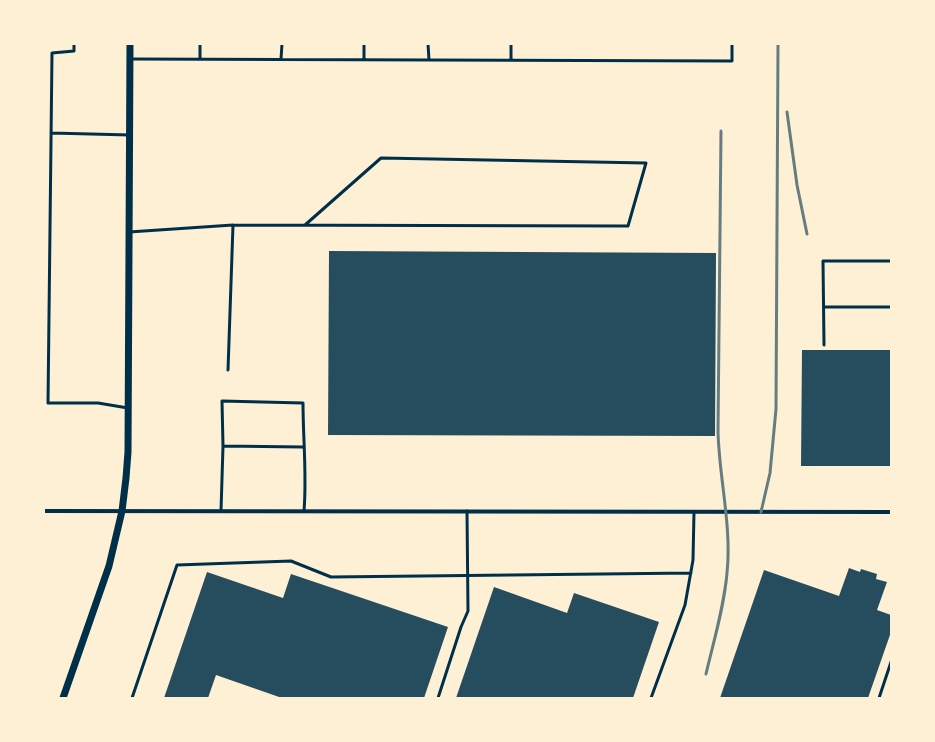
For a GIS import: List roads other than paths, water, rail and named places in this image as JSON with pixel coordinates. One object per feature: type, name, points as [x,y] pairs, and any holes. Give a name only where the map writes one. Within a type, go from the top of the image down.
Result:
[{"type":"street","points":[[64,698],[109,566],[122,510],[127,472],[130,44]]},
{"type":"street","points":[[44,511],[891,512]]},
{"type":"lane","points":[[74,44],[74,51],[52,53],[48,403],[98,403],[128,408]]},
{"type":"lane","points":[[200,44],[200,59]]},
{"type":"lane","points":[[282,44],[282,59]]},
{"type":"lane","points":[[364,44],[364,60]]},
{"type":"lane","points":[[428,44],[429,60]]},
{"type":"lane","points":[[511,44],[511,60]]},
{"type":"lane","points":[[130,58],[732,61],[732,44]]},
{"type":"lane","points":[[51,133],[130,134]]},
{"type":"lane","points":[[129,232],[232,225],[628,226],[646,163],[381,158],[305,225]]},
{"type":"lane","points":[[228,370],[232,225]]},
{"type":"lane","points":[[824,345],[823,261],[891,261]]},
{"type":"lane","points":[[824,307],[891,307]]},
{"type":"lane","points":[[220,511],[223,446],[222,401],[303,403],[303,447],[306,488],[304,511]]},
{"type":"lane","points":[[223,446],[303,447]]},
{"type":"lane","points":[[438,698],[461,627],[468,611],[467,511]]},
{"type":"lane","points":[[651,698],[685,605],[693,560],[694,512]]},
{"type":"lane","points":[[132,698],[177,565],[292,561],[331,577],[691,573]]},
{"type":"lane","points":[[879,698],[891,662]]},
{"type":"railway","points":[[761,512],[770,473],[776,409],[778,44]]},
{"type":"railway","points":[[787,112],[797,185],[807,234]]},
{"type":"railway","points":[[706,674],[724,598],[728,555],[727,520],[718,431],[721,131]]}]
